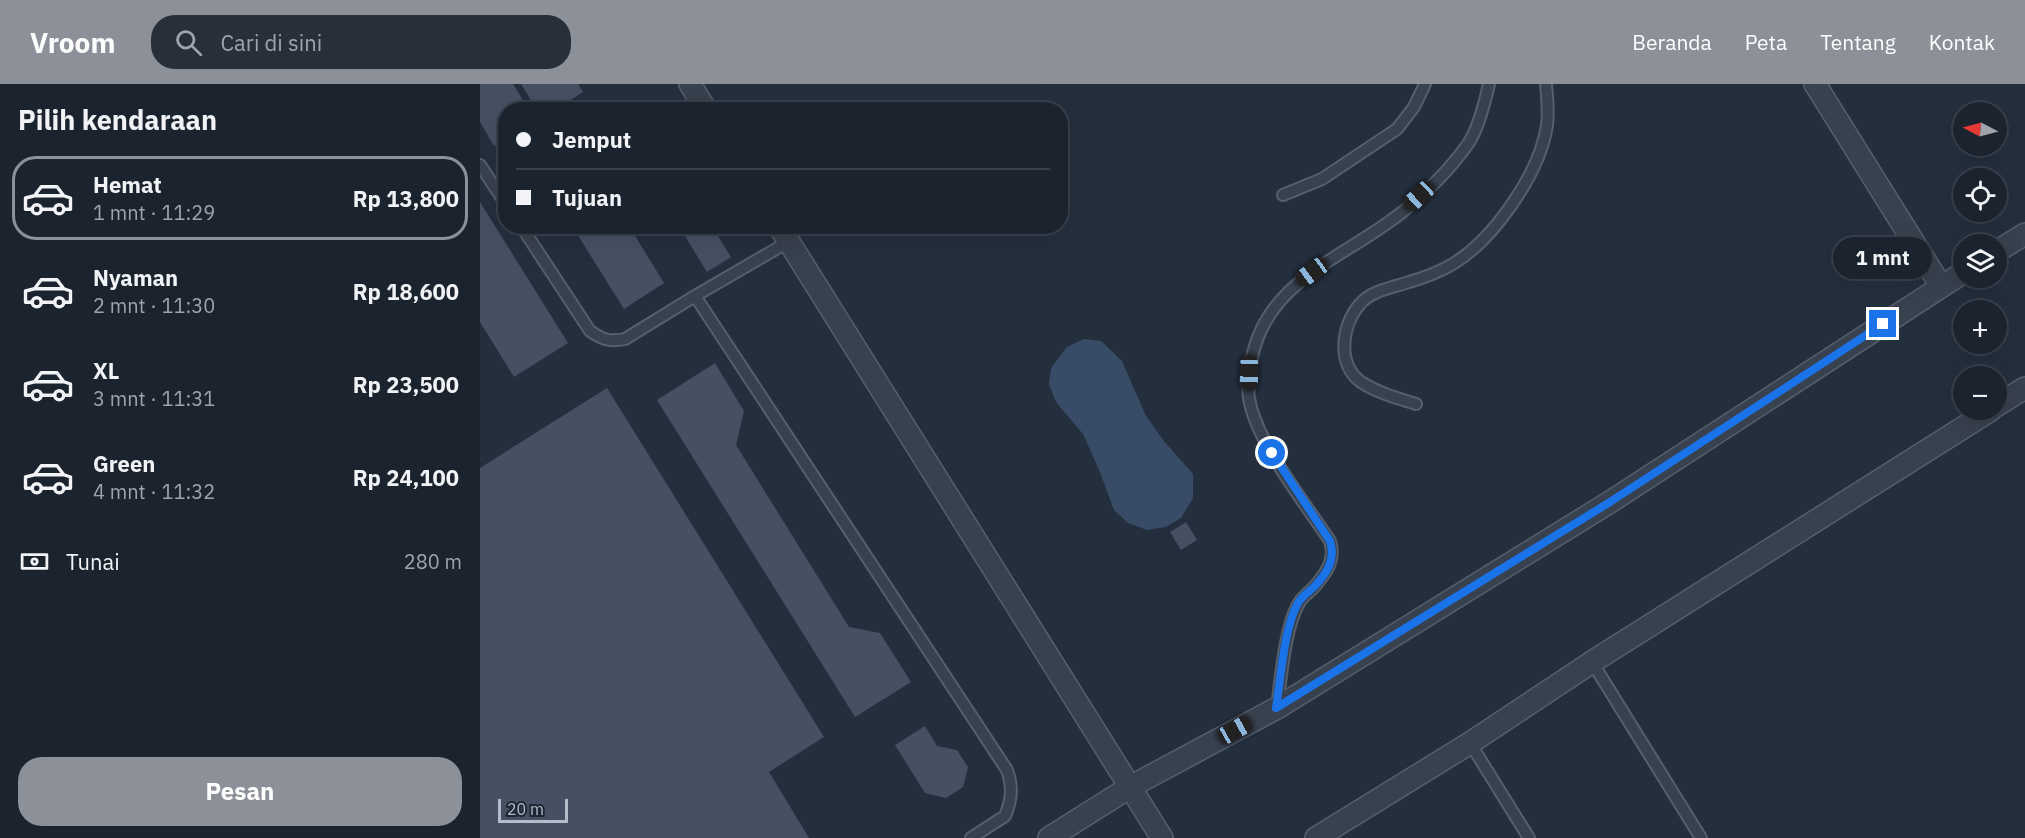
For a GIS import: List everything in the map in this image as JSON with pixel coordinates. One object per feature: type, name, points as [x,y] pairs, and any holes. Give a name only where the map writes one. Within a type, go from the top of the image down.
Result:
[{"type":"street","points":[[690,84],[701,102]]},
{"type":"street","points":[[1815,84],[1941,286]]},
{"type":"street","points":[[784,234],[1162,838]]},
{"type":"street","points":[[2007,245],[2025,234]]},
{"type":"street","points":[[1049,838],[1130,787],[1276,708],[1610,502],[1953,279]]},
{"type":"street","points":[[2007,399],[2025,388]]},
{"type":"street","points":[[1316,838],[1470,743],[1592,662],[1975,420]]},
{"type":"lane","points":[[1283,195],[1322,180],[1397,129],[1414,107],[1425,84]]},
{"type":"lane","points":[[1276,708],[1291,617],[1300,600],[1315,586],[1328,568],[1332,560],[1333,549],[1272,453],[1255,419],[1249,397],[1249,373],[1255,343],[1273,308],[1295,285],[1329,260],[1376,232],[1402,212],[1436,180],[1469,143],[1485,102],[1489,84]]},
{"type":"lane","points":[[1416,404],[1378,392],[1359,380],[1347,364],[1344,341],[1349,322],[1360,303],[1379,291],[1412,282],[1452,264],[1497,225],[1523,188],[1539,154],[1547,125],[1546,84]]},
{"type":"lane","points":[[480,165],[498,192]]},
{"type":"lane","points":[[525,234],[590,331],[602,339],[613,341],[625,339],[695,296],[784,234]]},
{"type":"lane","points":[[695,296],[1007,771],[1012,794],[1005,816],[971,838]]},
{"type":"lane","points":[[1592,662],[1701,838]]},
{"type":"lane","points":[[1470,743],[1529,838]]},
{"type":"water","points":[[1084,339],[1101,341],[1122,361],[1145,414],[1163,440],[1193,474],[1193,498],[1181,518],[1166,527],[1147,530],[1128,523],[1114,510],[1083,434],[1056,402],[1049,384],[1051,368],[1067,347]]},
{"type":"building","points":[[480,84],[513,84],[524,102],[498,102],[498,144],[494,146],[480,122]]},
{"type":"building","points":[[521,84],[578,84],[583,92],[567,102],[532,102]]},
{"type":"building","points":[[480,202],[568,343],[514,377],[480,322]]},
{"type":"building","points":[[577,234],[634,234],[664,283],[624,309]]},
{"type":"building","points":[[684,234],[717,234],[731,257],[707,272]]},
{"type":"building","points":[[715,363],[744,411],[736,445],[849,627],[880,633],[911,682],[855,717],[657,400]]},
{"type":"building","points":[[607,388],[824,737],[769,772],[809,838],[480,838],[480,468]]},
{"type":"building","points":[[1186,522],[1197,540],[1181,550],[1170,532]]},
{"type":"building","points":[[925,726],[937,746],[957,750],[968,767],[963,787],[946,798],[925,793],[895,745]]},
{"type":"route","points":[[1272,453],[1333,549],[1332,560],[1328,568],[1315,586],[1300,600],[1291,617],[1276,708],[1610,502],[1883,324]]}]
